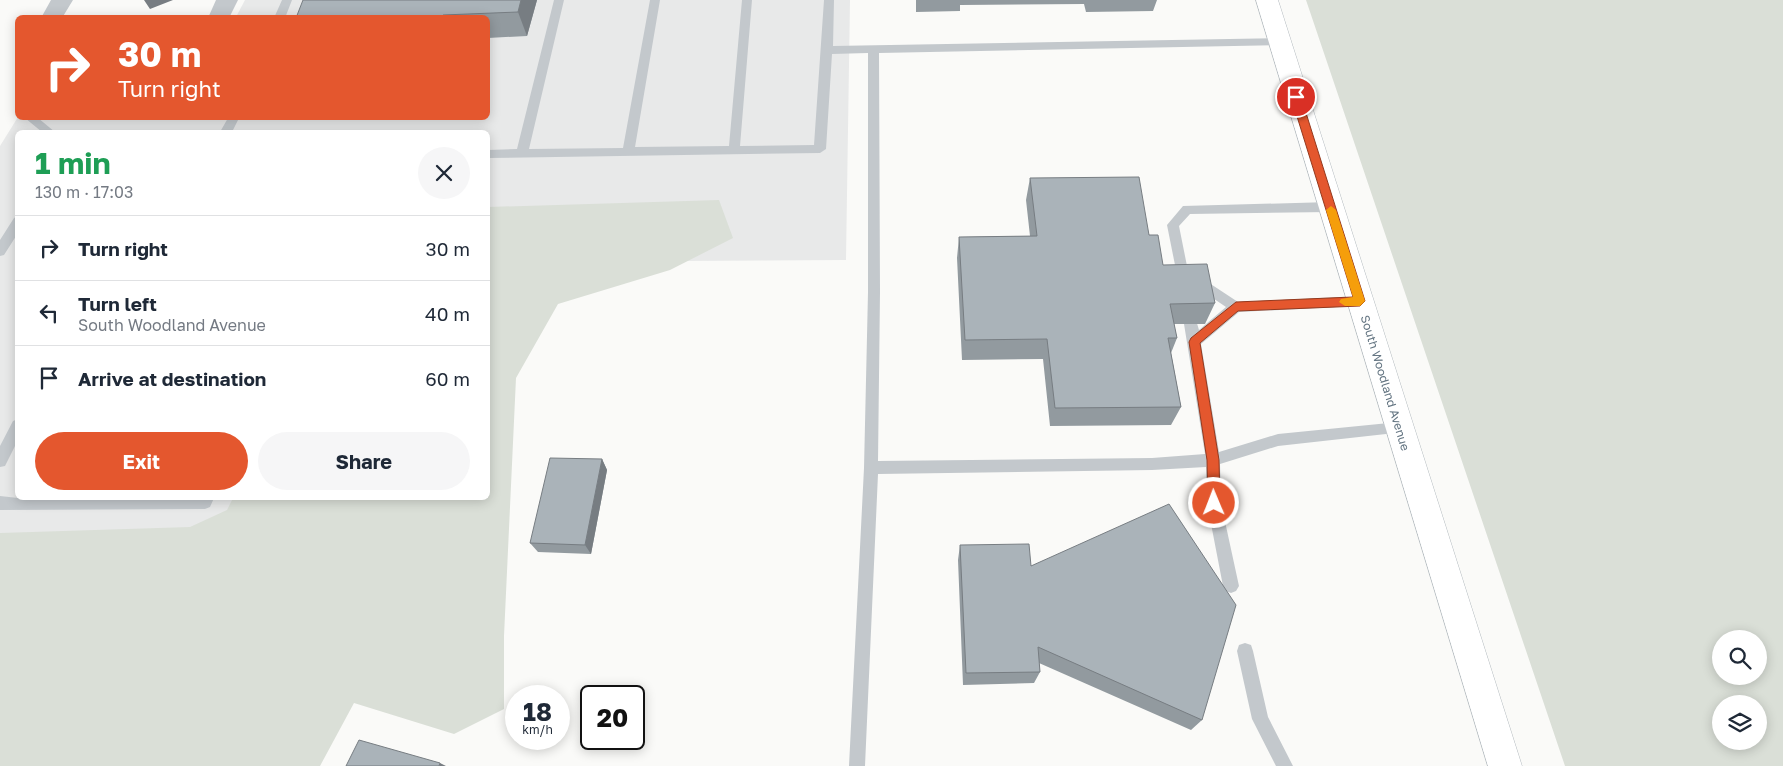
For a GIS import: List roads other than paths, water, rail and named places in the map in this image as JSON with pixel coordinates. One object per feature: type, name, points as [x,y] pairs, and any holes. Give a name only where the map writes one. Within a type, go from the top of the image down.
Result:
[{"type":"street","points":[[53,15],[62,0]]},
{"type":"street","points":[[220,15],[227,0]]},
{"type":"street","name":"South Woodland Avenue","points":[[1267,0],[1505,766]]},
{"type":"lane","points":[[280,15],[287,0]]},
{"type":"lane","points":[[522,154],[559,0]]},
{"type":"lane","points":[[628,152],[655,0]]},
{"type":"lane","points":[[734,151],[747,0]]},
{"type":"lane","points":[[490,154],[820,149],[829,0]]},
{"type":"lane","points":[[827,50],[1279,42]]},
{"type":"lane","points":[[857,766],[872,468],[874,49]]},
{"type":"lane","points":[[34,120],[46,130]]},
{"type":"lane","points":[[1184,286],[1173,225],[1187,209],[1330,207]]},
{"type":"lane","points":[[0,251],[15,226]]},
{"type":"lane","points":[[1182,270],[1236,307]]},
{"type":"lane","points":[[1194,342],[1236,307],[1360,301]]},
{"type":"lane","points":[[1191,324],[1213,460],[1214,503],[1231,586]]},
{"type":"lane","points":[[872,468],[1143,464],[1213,460],[1278,440],[1399,428]]},
{"type":"lane","points":[[0,461],[15,431]]},
{"type":"lane","points":[[0,503],[93,500],[205,502],[206,500]]},
{"type":"lane","points":[[1245,651],[1260,719],[1285,766]]}]
